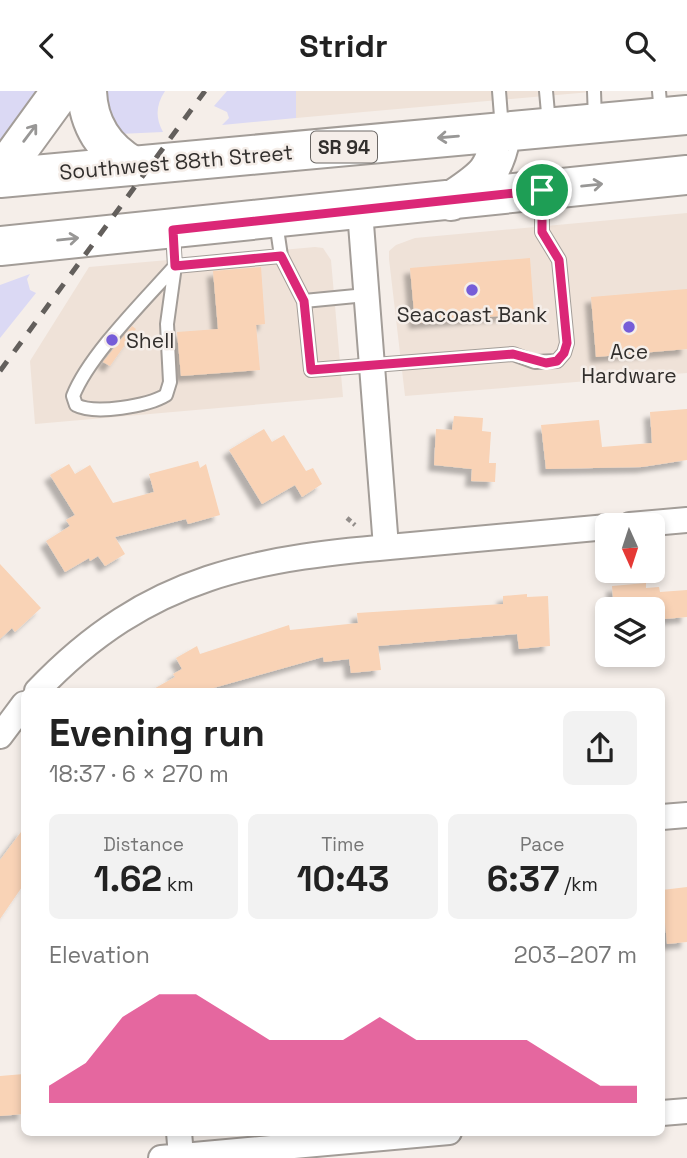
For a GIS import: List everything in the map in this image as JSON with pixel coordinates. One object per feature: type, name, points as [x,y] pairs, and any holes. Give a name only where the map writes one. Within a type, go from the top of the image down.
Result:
[{"type":"main road","points":[[0,176],[61,91]]},
{"type":"main road","points":[[86,91],[88,109],[98,133],[115,156],[133,166]]},
{"type":"main road","name":"Southwest 88th Street","points":[[0,176],[502,132],[548,109],[669,108]]},
{"type":"main road","points":[[451,201],[482,180],[489,171],[496,161],[502,132]]},
{"type":"main road","points":[[0,246],[174,248],[278,238],[360,211],[687,175]]},
{"type":"street","points":[[360,211],[386,547]]},
{"type":"street","points":[[665,522],[687,520]]},
{"type":"street","points":[[40,688],[96,637],[133,611],[178,589],[278,559],[595,528]]},
{"type":"street","points":[[0,736],[21,709]]},
{"type":"street","points":[[665,817],[687,815]]},
{"type":"street","points":[[665,1113],[687,1111]]},
{"type":"street","points":[[174,1149],[384,1136]]},
{"type":"lane","points":[[499,91],[502,132]]},
{"type":"lane","points":[[278,238],[304,301],[311,370],[513,354],[546,363],[557,361],[564,353],[567,343],[559,260],[542,232],[542,190]]},
{"type":"lane","points":[[174,248],[167,324],[170,383],[166,395],[146,404],[93,409],[76,405],[73,396],[77,385],[174,248]]},
{"type":"lane","points":[[304,301],[366,295]]},
{"type":"path","points":[[348,518],[355,525]]},
{"type":"shaded area","points":[[0,91],[48,91],[0,147]]},
{"type":"shaded area","points":[[98,91],[165,91],[158,111],[163,132],[119,134]]},
{"type":"shaded area","points":[[227,91],[296,91],[296,118],[222,125],[229,118],[227,112],[214,106]]},
{"type":"shaded area","points":[[296,91],[602,91],[296,118]]},
{"type":"shaded area","points":[[687,213],[687,373],[405,396],[389,259],[389,251],[396,245],[415,238]]},
{"type":"shaded area","points":[[323,248],[331,260],[343,397],[35,424],[30,361],[89,267]]},
{"type":"shaded area","points":[[30,274],[27,279],[30,290],[36,293],[0,338],[0,285]]},
{"type":"building","name":"Seacoast Bank","points":[[530,258],[534,313],[415,323],[410,268]]},
{"type":"building","points":[[261,267],[265,324],[256,325],[260,370],[181,376],[177,332],[218,329],[213,271]]},
{"type":"building","points":[[687,289],[687,349],[596,357],[591,297]]},
{"type":"building","points":[[132,326],[136,329],[110,366],[103,362]]},
{"type":"building","points":[[687,409],[687,460],[642,467],[546,469],[541,425],[599,420],[602,447],[652,443],[650,412]]},
{"type":"building","points":[[454,416],[483,418],[482,431],[491,432],[489,463],[496,463],[495,482],[471,481],[472,469],[434,465],[436,429],[452,430]]},
{"type":"building","points":[[264,429],[272,442],[284,435],[306,471],[313,468],[322,484],[302,497],[295,485],[262,504],[229,450]]},
{"type":"building","points":[[198,461],[200,468],[206,464],[220,515],[188,524],[186,519],[115,537],[125,554],[105,566],[98,556],[90,561],[89,558],[65,572],[46,541],[70,526],[66,520],[75,515],[50,475],[69,464],[75,474],[90,465],[113,503],[154,492],[149,474]]},
{"type":"building","points":[[0,564],[41,608],[15,632],[12,628],[0,639]]},
{"type":"building","points":[[646,583],[646,588],[659,587],[660,592],[687,590],[687,617],[665,619],[665,597],[613,597],[612,586]]},
{"type":"building","points":[[503,596],[548,596],[550,646],[519,649],[517,634],[378,646],[381,670],[351,673],[349,659],[324,662],[323,657],[214,688],[155,688],[175,677],[173,674],[182,669],[176,658],[197,646],[200,654],[289,625],[290,630],[358,623],[357,613],[503,604]]},
{"type":"building","points":[[21,832],[21,888],[0,919],[0,860]]},
{"type":"building","points":[[687,887],[687,942],[667,944],[665,890]]},
{"type":"building","points":[[21,1074],[21,1114],[0,1116],[0,1076]]},
{"type":"railway","points":[[0,371],[205,91]]},
{"type":"place","name":"Seacoast Bank","points":[[472,290]]},
{"type":"place","name":"Ace Hardware","points":[[629,327]]},
{"type":"place","name":"Shell","points":[[112,340]]},
{"type":"route","points":[[542,190],[542,232],[559,260],[567,343],[564,353],[557,361],[535,362],[513,354],[311,370],[304,301],[281,256],[175,266],[173,230],[542,190]]}]
